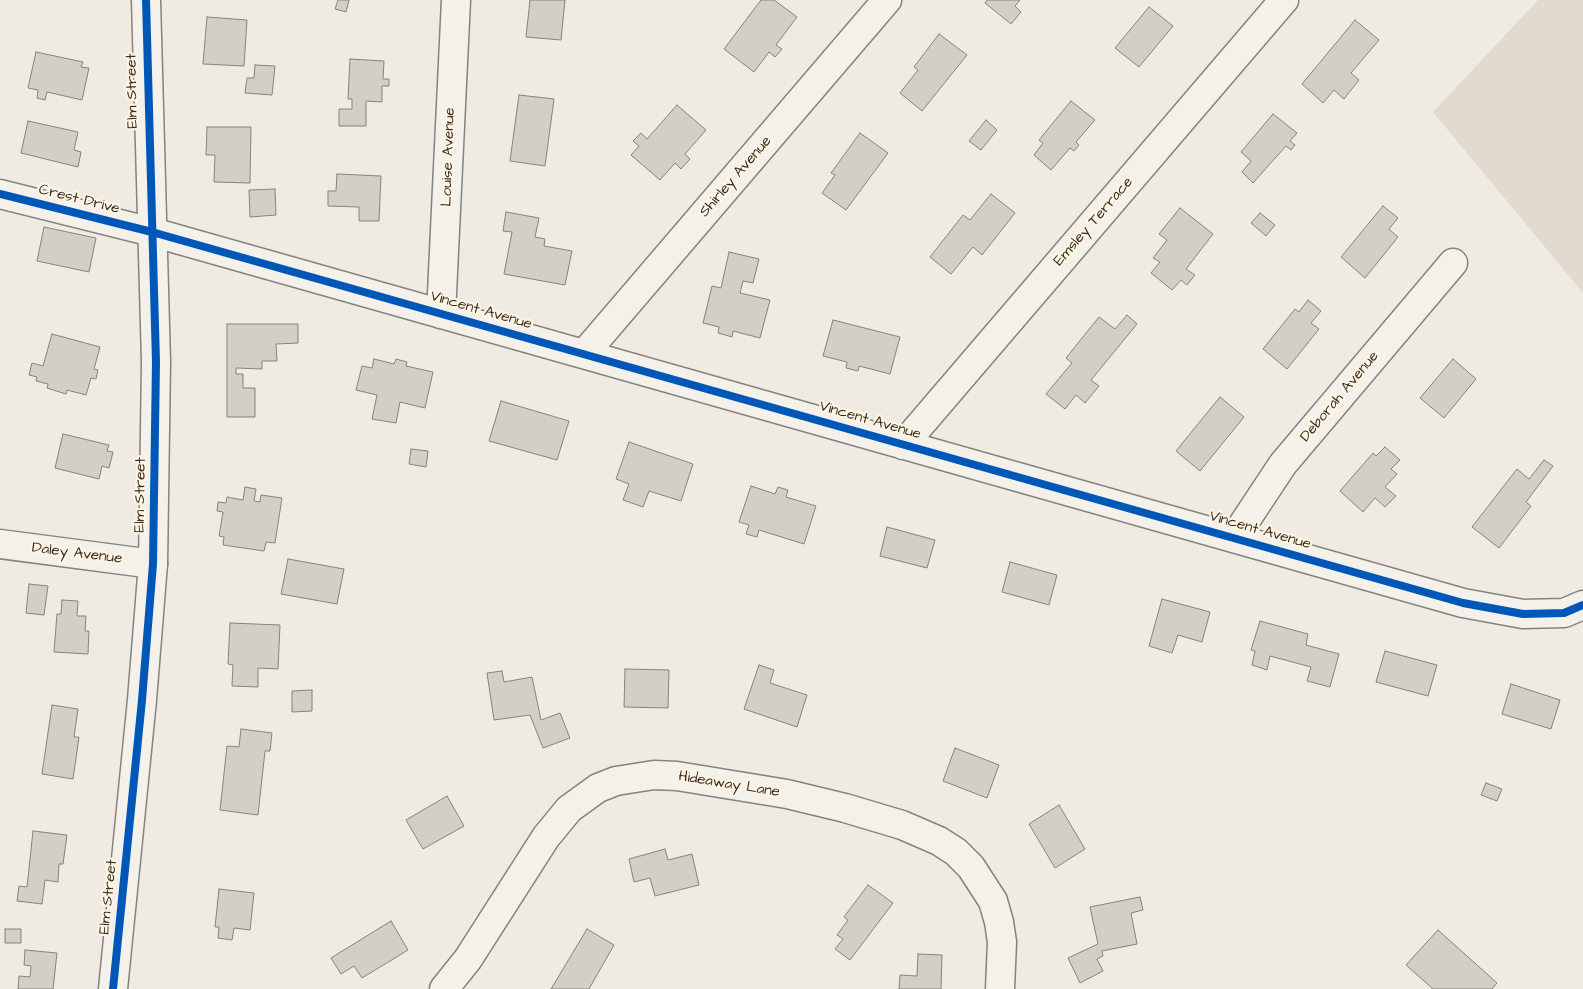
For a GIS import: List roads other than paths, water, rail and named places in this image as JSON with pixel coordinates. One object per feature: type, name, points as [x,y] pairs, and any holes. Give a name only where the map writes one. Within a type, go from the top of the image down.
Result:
[{"type":"street","name":"Elm Street","points":[[113,989],[142,700],[153,564],[156,362],[148,161],[146,0]]},
{"type":"street","name":"Louise Avenue","points":[[441,314],[456,0]]},
{"type":"street","name":"Shirley Avenue","points":[[584,354],[887,0]]},
{"type":"street","name":"Emsley Terrace","points":[[904,445],[1284,0]]},
{"type":"street","name":"Crest Drive","points":[[0,194],[152,232]]},
{"type":"street","name":"Vincent Avenue","points":[[152,232],[1234,538],[1492,609],[1523,614],[1544,614],[1564,612],[1583,606]]},
{"type":"street","name":"Deborah Avenue","points":[[1234,538],[1283,464],[1454,263]]},
{"type":"street","name":"Daley Avenue","points":[[0,544],[153,564]]},
{"type":"street","name":"Hideaway Lane","points":[[444,989],[468,959],[546,837],[570,809],[598,788],[616,781],[654,775],[677,776],[787,794],[892,822],[938,840],[956,852],[971,867],[993,901],[1002,942],[1000,989]]}]
